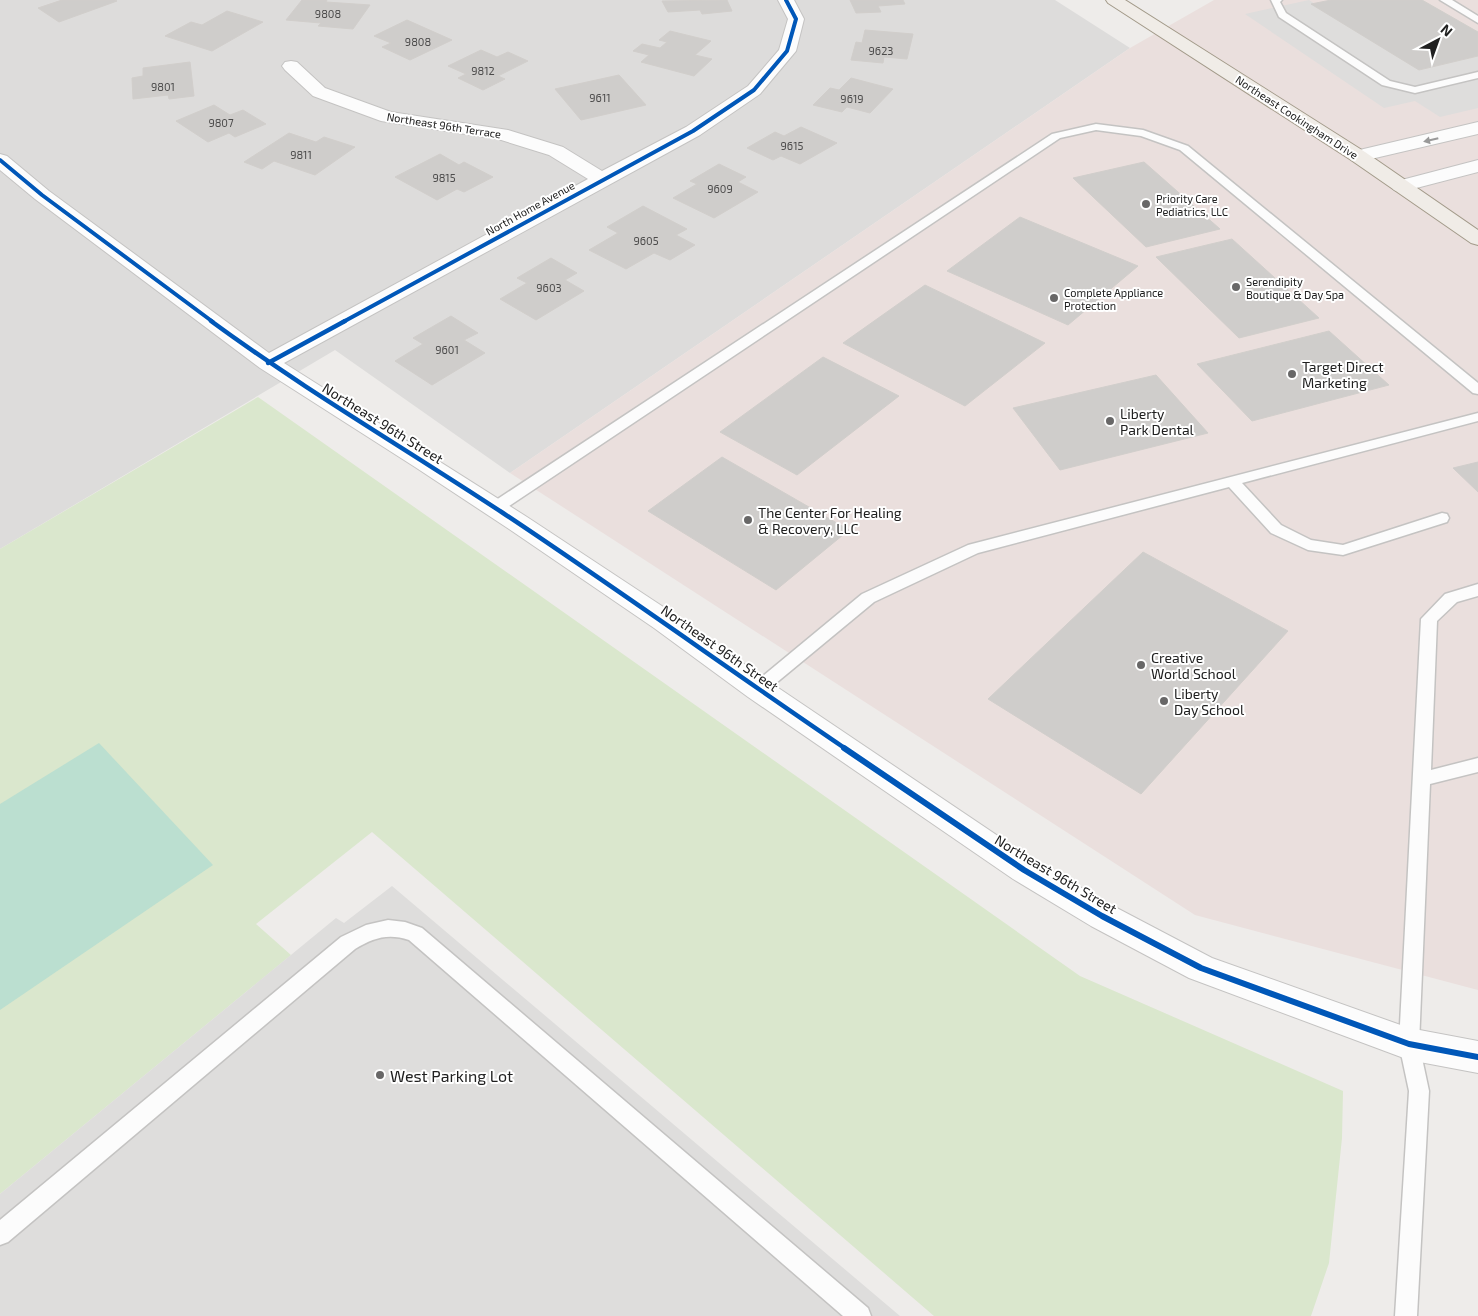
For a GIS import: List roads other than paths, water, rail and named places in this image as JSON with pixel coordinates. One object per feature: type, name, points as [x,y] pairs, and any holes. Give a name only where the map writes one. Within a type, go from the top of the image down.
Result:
[{"type":"main road","name":"Northeast Cookingham Drive","points":[[1114,0],[1358,156],[1478,239]]},
{"type":"street","name":"North Home Avenue","points":[[268,363],[602,178],[693,131],[754,90],[787,51],[796,19],[786,0]]},
{"type":"street","name":"Northeast 96th Terrace","points":[[291,66],[319,92],[387,117],[510,136],[556,151],[602,178]]},
{"type":"street","points":[[1358,156],[1478,128]]},
{"type":"street","name":"Northeast 96th Street","points":[[0,160],[42,195],[268,363],[495,508],[656,616],[758,689],[1024,870],[1102,916],[1201,968],[1409,1044],[1478,1057]]},
{"type":"street","points":[[1401,186],[1478,166]]},
{"type":"lane","points":[[1277,0],[1275,1],[1282,15],[1386,83],[1415,90],[1478,75]]},
{"type":"lane","points":[[1445,0],[1478,20]]},
{"type":"lane","points":[[495,508],[1056,136],[1096,128],[1143,133],[1184,148],[1478,390]]},
{"type":"lane","points":[[758,689],[868,598],[973,549],[1478,417]]},
{"type":"lane","points":[[1232,481],[1276,529],[1308,545],[1343,550],[1442,518]]},
{"type":"lane","points":[[1406,1316],[1419,1091],[1409,1044],[1429,618],[1451,598],[1478,590]]},
{"type":"lane","points":[[1421,779],[1478,765]]},
{"type":"lane","points":[[0,1234],[348,943],[365,932],[384,927],[399,928],[415,934],[860,1316]]},
{"type":"place","name":"Priority Care Pediatrics, LLC","points":[[1146,204]]},
{"type":"place","name":"Serendipity Boutique & Day Spa","points":[[1236,287]]},
{"type":"place","name":"Complete Appliance Protection","points":[[1054,298]]},
{"type":"place","name":"Target Direct Marketing","points":[[1292,374]]},
{"type":"place","name":"Liberty Park Dental","points":[[1110,421]]},
{"type":"place","name":"The Center For Healing & Recovery, LLC","points":[[748,520]]},
{"type":"place","name":"Creative World School","points":[[1141,665]]},
{"type":"place","name":"Liberty Day School","points":[[1164,701]]},
{"type":"place","name":"West Parking Lot","points":[[380,1075]]}]
